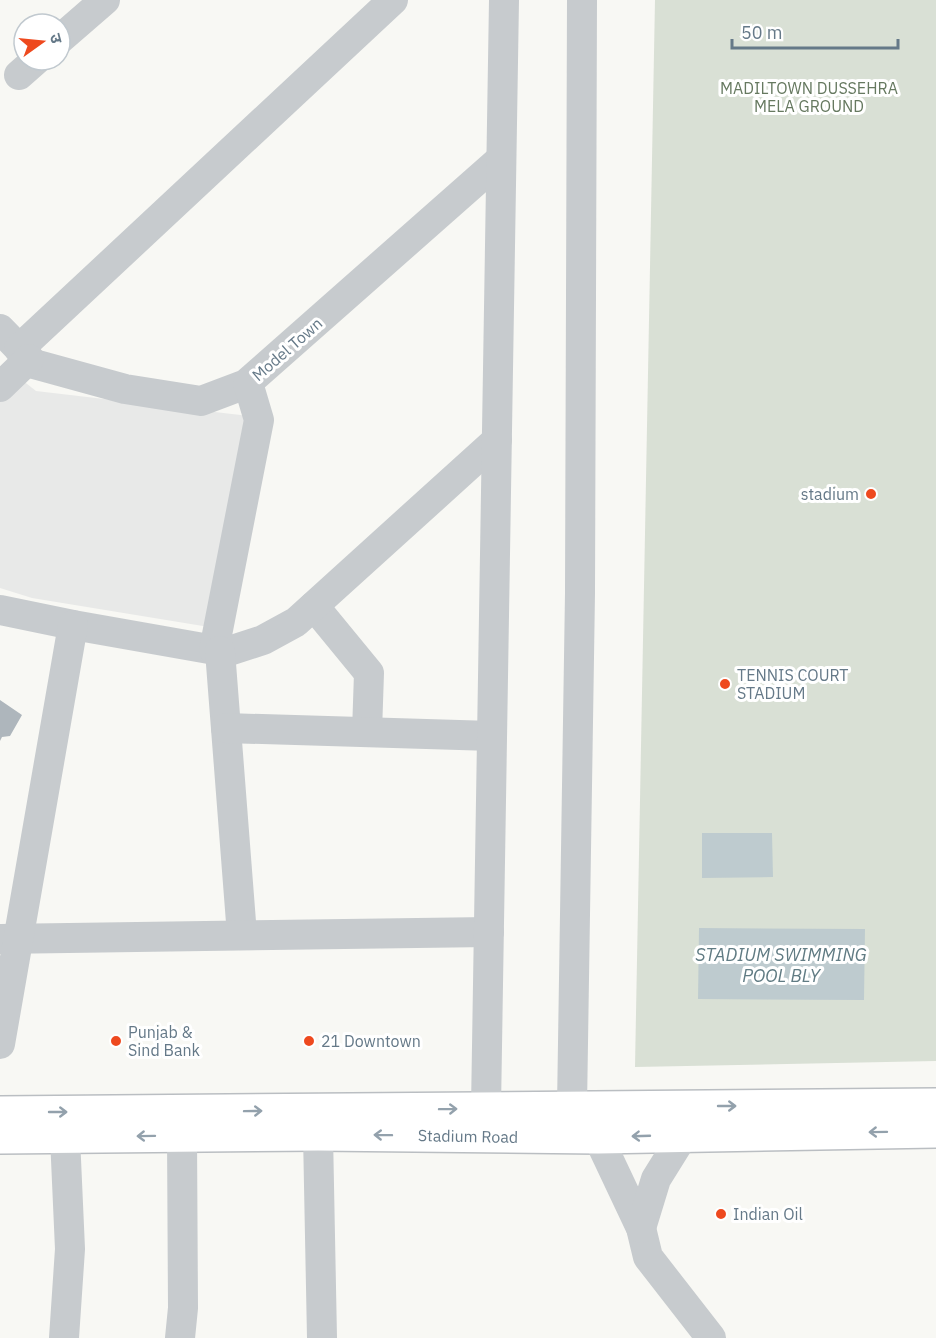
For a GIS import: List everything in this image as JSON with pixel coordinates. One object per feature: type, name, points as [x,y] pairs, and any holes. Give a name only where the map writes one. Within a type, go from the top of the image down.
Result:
[{"type":"main road","name":"Stadium Road","points":[[0,1137],[318,1134],[684,1120],[936,1105]]},
{"type":"main road","name":"Stadium Road","points":[[0,1113],[486,1108],[586,1122]]},
{"type":"main road","name":"Stadium Road","points":[[684,1120],[936,1131]]},
{"type":"street","points":[[72,29],[105,0]]},
{"type":"street","points":[[0,387],[16,345],[393,0]]},
{"type":"street","points":[[486,1108],[504,0]]},
{"type":"street","points":[[582,0],[580,593],[586,1122],[641,1228],[648,1257],[711,1338]]},
{"type":"street","name":"Model Town","points":[[16,345],[34,364],[125,389],[201,401],[248,383],[501,159]]},
{"type":"street","points":[[242,936],[226,728],[217,650],[259,420],[248,383]]},
{"type":"street","points":[[0,610],[226,652],[263,640],[296,622],[497,440]]},
{"type":"street","points":[[314,606],[369,673],[367,732]]},
{"type":"street","points":[[0,1044],[9,939],[73,625]]},
{"type":"street","points":[[226,728],[492,735]]},
{"type":"street","points":[[9,939],[489,932]]},
{"type":"street","points":[[641,1228],[656,1179],[684,1120]]},
{"type":"street","points":[[318,1134],[322,1338]]},
{"type":"street","points":[[180,1338],[183,1308],[182,1136]]},
{"type":"street","points":[[64,1338],[70,1249],[65,1137]]},
{"type":"shaded area","points":[[22,380],[36,391],[249,416],[209,627],[32,598],[0,588],[0,401]]},
{"type":"green space","name":"MADILTOWN DUSSEHRA MELA GROUND","points":[[655,0],[936,0],[936,1061],[635,1067]]},
{"type":"water","points":[[702,833],[772,833],[773,877],[702,878]]},
{"type":"water","name":"STADIUM SWIMMING POOL BLY","points":[[699,928],[865,929],[864,1000],[698,999]]},
{"type":"building","points":[[0,700],[22,715],[10,736],[2,737],[0,741]]},
{"type":"place","name":"stadium","points":[[871,494]]},
{"type":"place","name":"TENNIS COURT STADIUM","points":[[725,684]]},
{"type":"place","name":"Punjab & Sind Bank","points":[[116,1041]]},
{"type":"place","name":"21 Downtown","points":[[309,1041]]},
{"type":"place","name":"Indian Oil","points":[[721,1214]]}]
